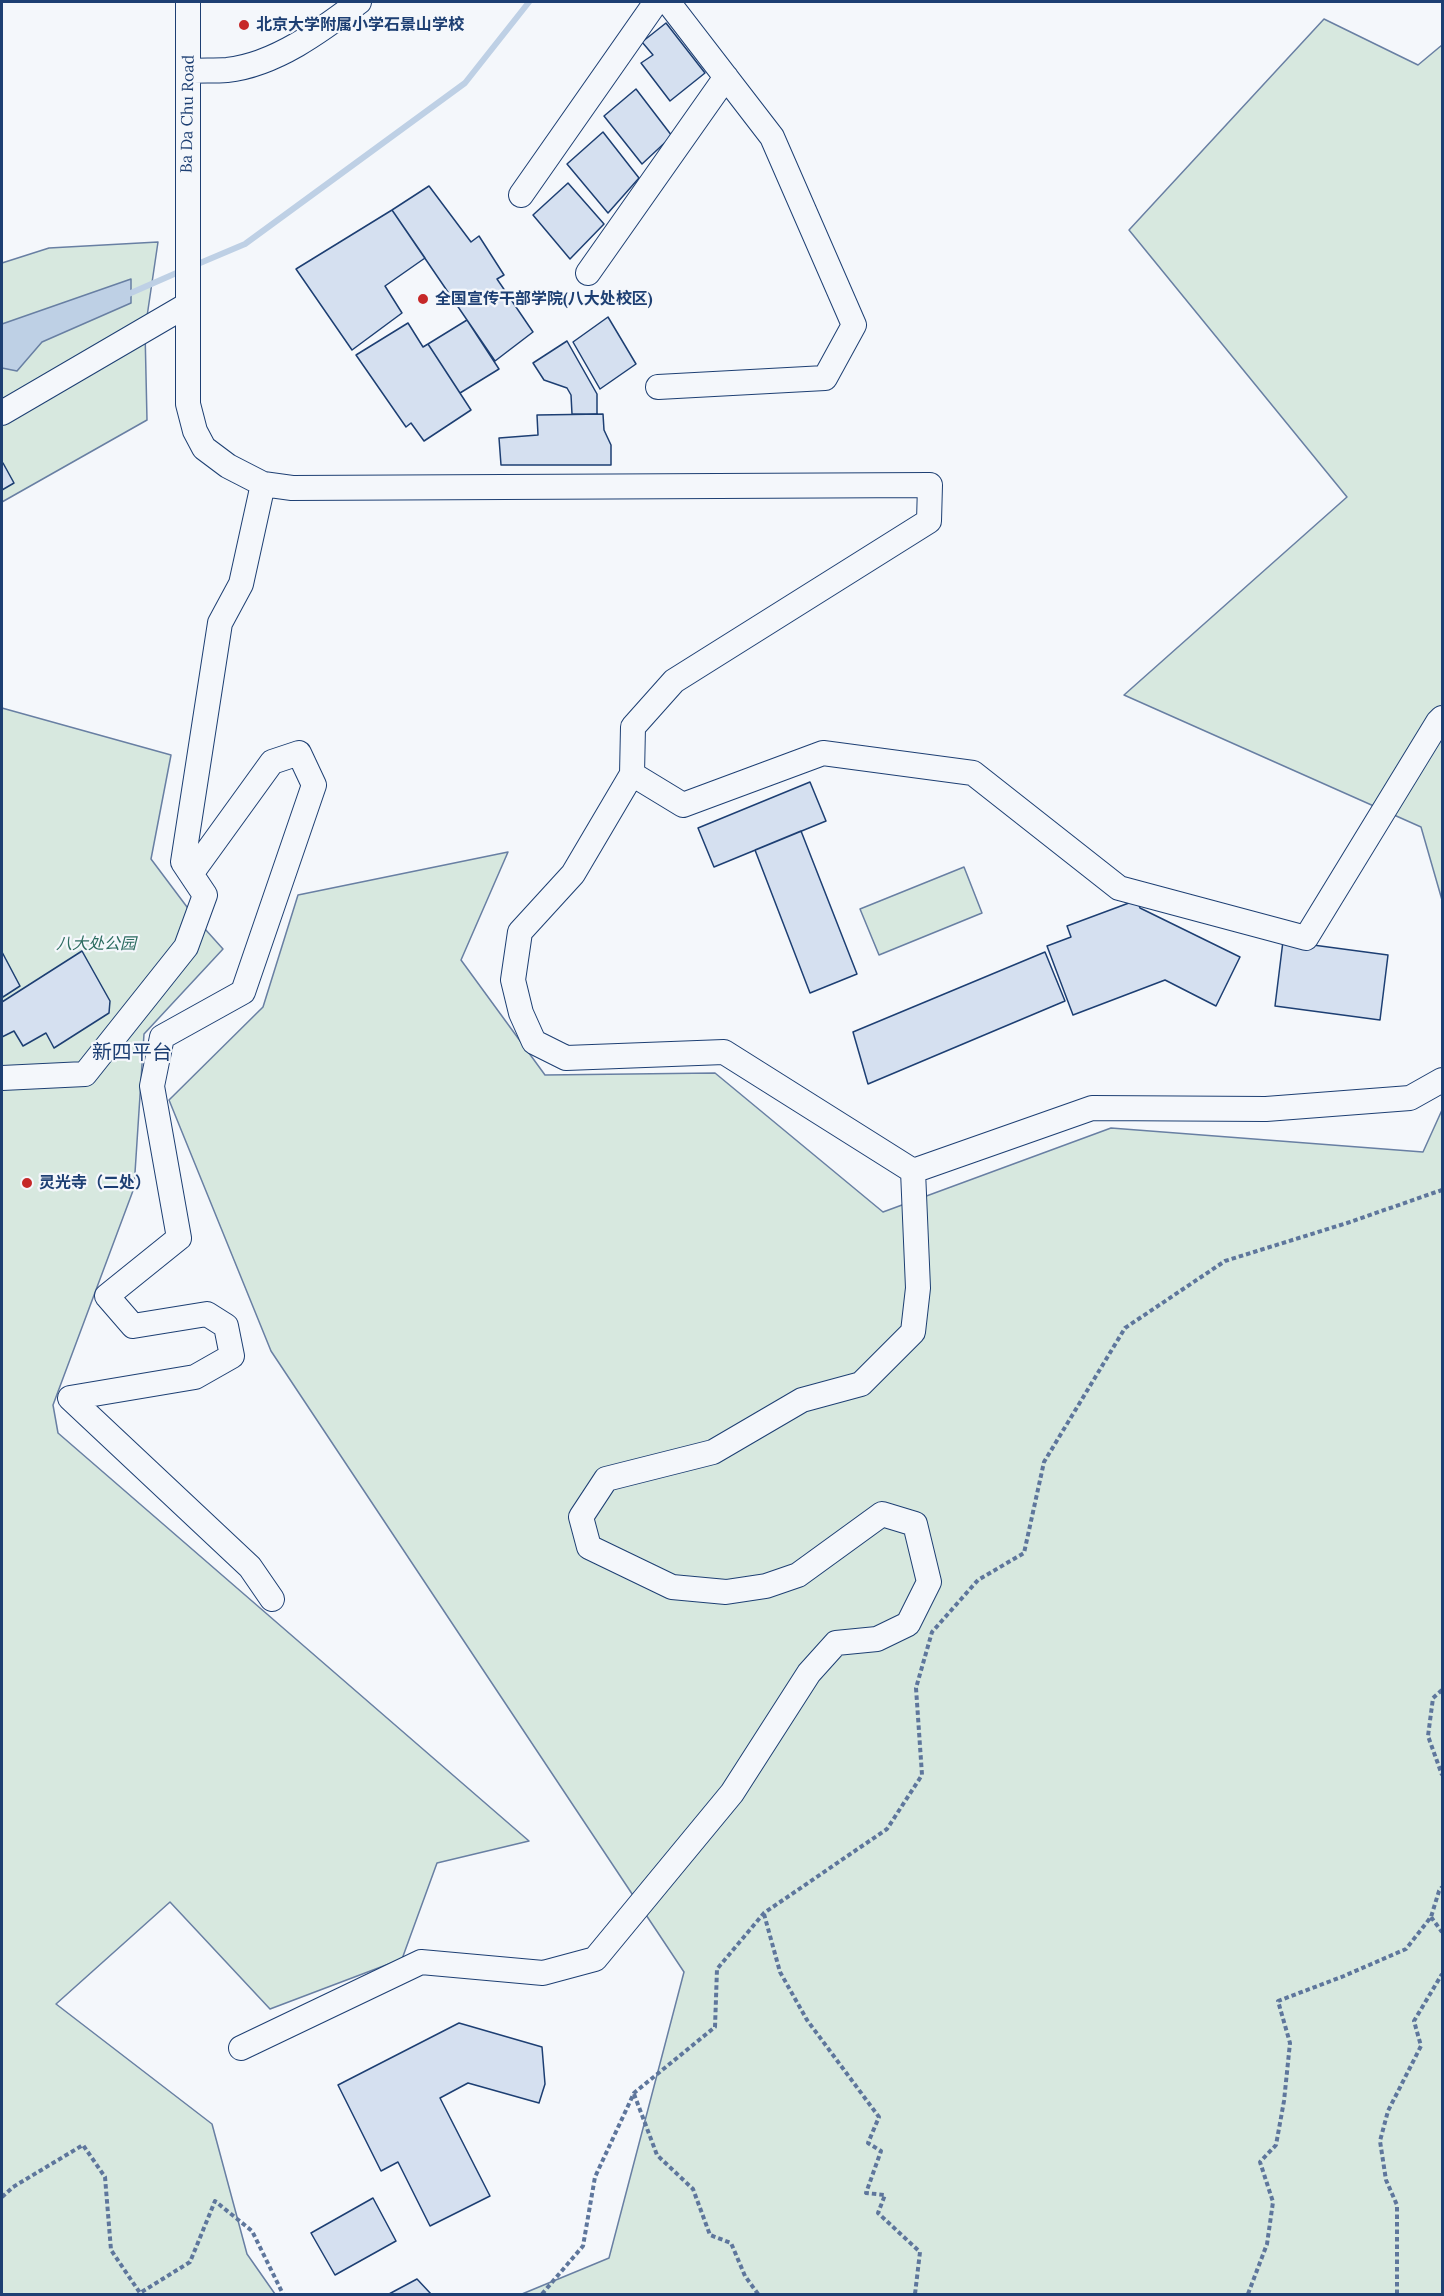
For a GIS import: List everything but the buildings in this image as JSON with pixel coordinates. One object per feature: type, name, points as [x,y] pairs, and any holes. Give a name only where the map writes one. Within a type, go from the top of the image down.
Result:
[{"type":"street","name":"Ba Da Chu Road","points":[[188,2],[186,227],[188,404],[195,431],[204,448],[228,466],[263,484]]},
{"type":"street","points":[[189,71],[228,70],[287,50],[323,29],[359,2]]},
{"type":"street","points":[[521,195],[656,2]]},
{"type":"street","points":[[658,387],[825,378],[854,325],[772,137],[668,2]]},
{"type":"street","points":[[588,273],[726,77]]},
{"type":"street","points":[[2,413],[187,305]]},
{"type":"street","points":[[2,1078],[85,1074],[186,947],[205,895],[183,862],[220,623],[241,584],[263,484],[330,488],[930,485],[929,520],[674,681],[633,727],[632,774],[573,874],[520,932],[513,980],[521,1013],[534,1042],[566,1058],[724,1052],[913,1171]]},
{"type":"street","points":[[632,774],[683,805],[823,753],[973,773],[1119,888],[1306,938],[1438,722],[1443,718]]},
{"type":"street","points":[[191,874],[272,762],[299,753],[314,786],[243,992],[162,1037],[152,1086],[179,1238],[107,1296],[133,1326],[207,1314],[226,1326],[231,1356],[195,1377],[70,1398],[250,1567],[272,1599]]},
{"type":"street","points":[[913,1171],[1092,1108],[1266,1109],[1410,1098],[1443,1080]]},
{"type":"street","points":[[241,2048],[421,1962],[543,1973],[596,1959],[732,1794],[809,1673],[822,1658],[836,1643],[877,1638],[908,1624],[929,1582],[915,1524],[882,1514],[798,1575],[766,1586],[726,1592],[672,1587],[589,1547],[581,1517],[606,1479],[713,1452],[802,1400],[861,1384],[912,1332],[918,1288],[913,1171]]},
{"type":"path","points":[[542,2295],[583,2246],[595,2177],[634,2093],[715,2027],[717,1969],[764,1913],[887,1829],[922,1775],[916,1688],[932,1632],[978,1580],[1024,1553],[1044,1462],[1125,1328],[1225,1260],[1347,1223],[1443,1190]]},
{"type":"path","points":[[1443,1690],[1433,1698],[1428,1736],[1443,1775]]},
{"type":"path","points":[[1248,2295],[1267,2244],[1273,2202],[1260,2162],[1276,2145],[1284,2101],[1290,2043],[1278,2001],[1406,1949],[1431,1917],[1439,1891],[1443,1887]]},
{"type":"path","points":[[764,1913],[780,1972],[807,2020],[879,2117],[868,2143],[881,2151],[866,2193],[885,2195],[878,2213],[920,2252],[915,2295]]},
{"type":"path","points":[[1431,1917],[1443,1932]]},
{"type":"path","points":[[1397,2295],[1397,2205],[1386,2180],[1380,2141],[1388,2111],[1421,2046],[1414,2021],[1443,1974]]},
{"type":"path","points":[[634,2093],[657,2155],[693,2188],[711,2235],[731,2243],[745,2276],[758,2295]]},
{"type":"path","points":[[2,2197],[13,2187],[83,2145],[105,2177],[111,2250],[139,2294],[190,2262],[215,2201],[252,2231],[283,2295]]},
{"type":"green space","points":[[1324,19],[1418,65],[1442,45],[1442,900],[1421,827],[1124,695],[1347,497],[1129,230]]},
{"type":"green space","points":[[158,242],[145,330],[147,420],[2,502],[2,263],[49,248]]},
{"type":"green space","name":"八大处公园","points":[[2,708],[171,755],[151,859],[196,919],[223,949],[144,1034],[134,1188],[53,1405],[58,1433],[529,1841],[437,1863],[402,1959],[270,2009],[170,1902],[56,2004],[212,2124],[247,2254],[275,2294],[2,2294]]},
{"type":"green space","points":[[508,852],[461,960],[545,1075],[715,1073],[883,1212],[1111,1128],[1423,1152],[1442,1110],[1442,2294],[522,2294],[609,2258],[684,1972],[271,1351],[169,1100],[263,1007],[298,895]]},
{"type":"green space","points":[[964,867],[982,913],[879,955],[860,909]]},
{"type":"water","points":[[131,279],[131,303],[42,342],[17,371],[2,368],[2,324]]},
{"type":"waterway","points":[[193,266],[245,244],[465,83],[529,2]]},
{"type":"waterway","points":[[124,296],[181,271]]},
{"type":"place","name":"北京大学附属小学石景山学校","points":[[244,25]]},
{"type":"place","name":"全国宣传干部学院(八大处校区)","points":[[423,299]]},
{"type":"place","name":"灵光寺（二处）","points":[[27,1183]]},
{"type":"district","name":"新四平台","points":[[132,1053]]}]
